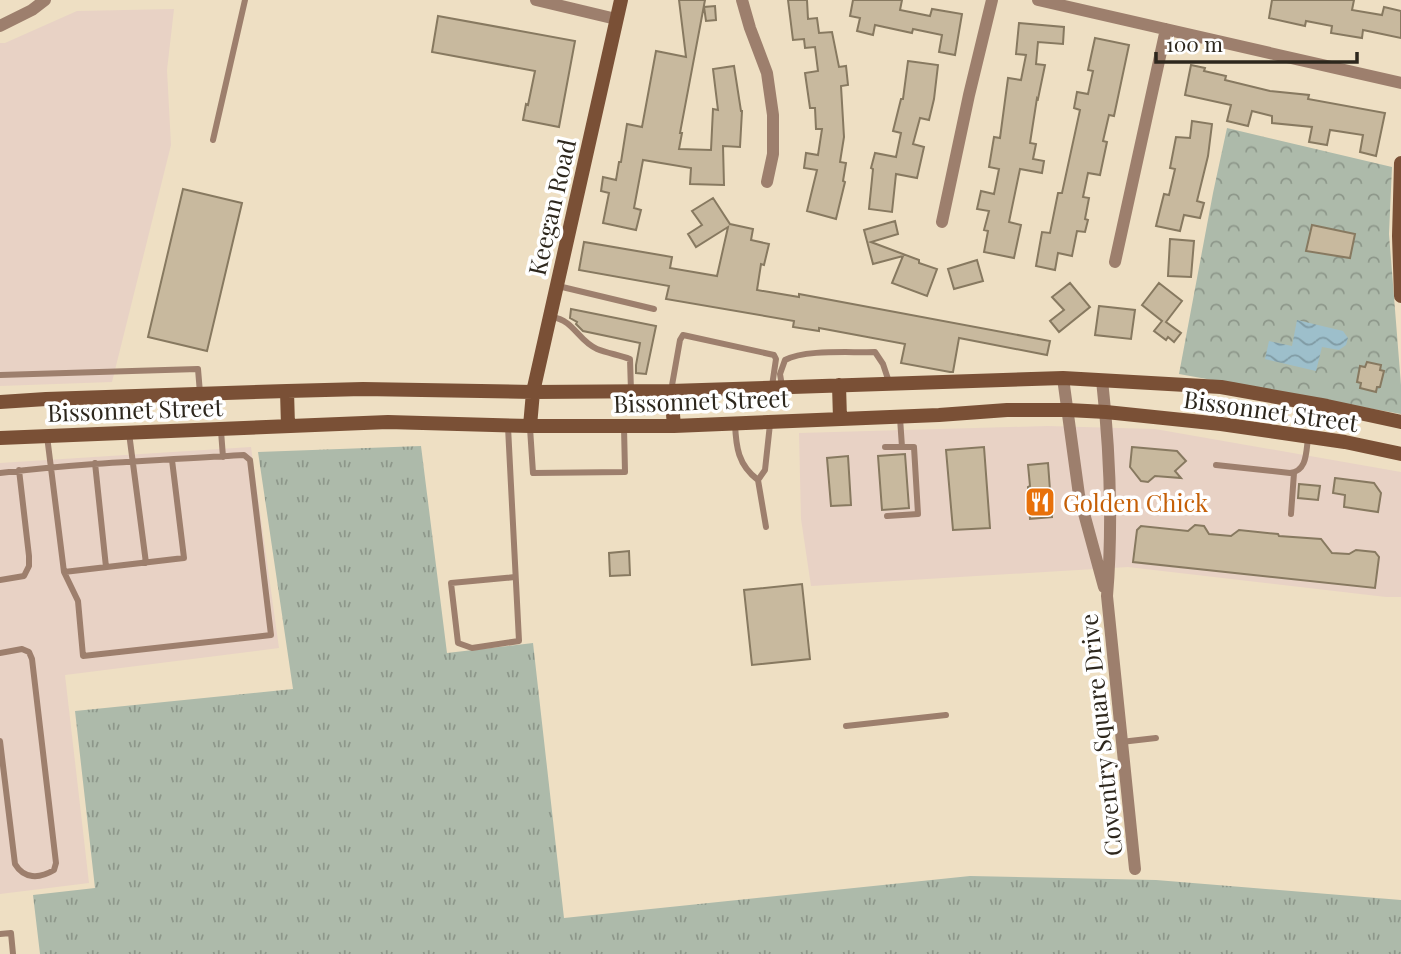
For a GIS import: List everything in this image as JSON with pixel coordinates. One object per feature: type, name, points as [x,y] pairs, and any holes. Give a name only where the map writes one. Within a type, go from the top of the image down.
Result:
[{"type":"main road","name":"Keegan Road","points":[[530,426],[533,392],[621,0]]},
{"type":"main road","points":[[1401,163],[1401,296]]},
{"type":"main road","name":"Bissonnet Street","points":[[0,402],[363,389],[671,391],[1063,378],[1221,387],[1401,422]]},
{"type":"main road","points":[[839,385],[840,419]]},
{"type":"main road","points":[[287,391],[288,426]]},
{"type":"main road","points":[[671,391],[674,426]]},
{"type":"main road","name":"Bissonnet Street","points":[[0,438],[388,422],[674,426],[1007,410],[1068,410],[1221,424],[1345,442],[1401,454]]},
{"type":"street","points":[[0,26],[32,10],[45,0]]},
{"type":"street","points":[[536,0],[616,19]]},
{"type":"street","points":[[743,0],[767,73],[773,115],[773,154],[767,182]]},
{"type":"street","points":[[942,222],[992,0]]},
{"type":"street","points":[[1038,0],[1401,83]]},
{"type":"street","points":[[1115,262],[1166,29]]},
{"type":"street","name":"Coventry Square Drive","points":[[1063,378],[1079,495],[1107,596]]},
{"type":"street","name":"Coventry Square Drive","points":[[1102,380],[1111,500],[1107,596],[1135,869]]},
{"type":"lane","points":[[213,140],[245,0]]},
{"type":"lane","points":[[556,286],[654,309]]},
{"type":"lane","points":[[550,316],[568,322],[595,348],[630,359],[631,391]]},
{"type":"lane","points":[[671,391],[683,335],[774,355],[777,387]]},
{"type":"lane","points":[[777,387],[785,360],[792,356],[875,352],[883,363],[889,384]]},
{"type":"lane","points":[[0,375],[198,369],[201,394]]},
{"type":"lane","points":[[900,416],[902,447]]},
{"type":"lane","points":[[758,480],[765,470],[771,422]]},
{"type":"lane","points":[[735,424],[736,446],[746,471],[758,480],[766,527]]},
{"type":"lane","points":[[508,425],[519,641],[472,648],[458,643],[451,583],[515,577]]},
{"type":"lane","points":[[530,426],[533,473],[625,472],[624,426]]},
{"type":"lane","points":[[221,429],[223,457]]},
{"type":"lane","points":[[129,432],[146,563]]},
{"type":"lane","points":[[0,473],[19,470],[51,467],[95,463],[244,455],[250,460],[271,635],[83,656],[78,601],[64,572],[51,467],[47,435]]},
{"type":"lane","points":[[1216,465],[1298,472],[1303,467],[1308,436]]},
{"type":"lane","points":[[885,447],[914,447],[918,514],[887,516]]},
{"type":"lane","points":[[64,572],[184,558],[172,460]]},
{"type":"lane","points":[[95,463],[106,567]]},
{"type":"lane","points":[[0,580],[24,576],[29,566],[19,470]]},
{"type":"lane","points":[[1291,514],[1294,472]]},
{"type":"lane","points":[[0,653],[22,649],[29,652],[33,659],[56,863],[54,870],[47,874],[28,876],[20,873],[15,864],[0,741]]},
{"type":"lane","points":[[846,726],[946,715]]},
{"type":"lane","points":[[1121,741],[1156,738]]},
{"type":"lane","points":[[0,934],[10,933],[13,954]]},
{"type":"shaded area","points":[[174,9],[167,70],[171,145],[112,382],[0,386],[0,43],[77,11]]},
{"type":"shaded area","points":[[1047,426],[1155,429],[1401,472],[1401,597],[1128,567],[811,586],[801,519],[799,433]]},
{"type":"shaded area","points":[[251,447],[279,648],[65,675],[89,883],[0,894],[0,463]]},
{"type":"green space","points":[[1227,128],[1392,167],[1389,234],[1401,414],[1179,374]]},
{"type":"green space","points":[[421,446],[447,653],[533,643],[564,918],[970,876],[1156,880],[1401,900],[1401,954],[40,954],[33,895],[95,888],[75,711],[293,689],[258,452]]},
{"type":"water","points":[[1297,320],[1343,331],[1348,338],[1346,345],[1339,350],[1322,347],[1316,371],[1265,359],[1269,341],[1292,346]]},
{"type":"building","points":[[679,0],[705,0],[679,149],[711,150],[713,109],[718,110],[713,69],[734,66],[742,111],[740,147],[723,146],[724,185],[690,184],[691,168],[643,160],[634,208],[641,210],[636,230],[603,223],[609,193],[601,191],[603,177],[616,180],[627,124],[642,127],[656,51],[686,57]]},
{"type":"building","points":[[788,0],[807,0],[808,19],[817,18],[819,33],[832,32],[839,67],[846,66],[848,85],[841,86],[844,137],[840,162],[846,163],[845,182],[836,219],[807,211],[817,170],[804,168],[806,153],[818,155],[822,129],[816,129],[815,108],[810,108],[805,73],[818,71],[815,47],[805,48],[804,39],[793,40]]},
{"type":"building","points":[[853,0],[902,0],[900,10],[930,16],[932,9],[962,14],[955,55],[939,52],[942,35],[913,29],[912,33],[875,25],[873,35],[857,31],[860,18],[850,16]]},
{"type":"building","points":[[1272,0],[1354,0],[1352,10],[1382,15],[1384,7],[1401,11],[1401,38],[1363,30],[1362,38],[1331,33],[1332,26],[1306,21],[1305,26],[1269,18]]},
{"type":"building","points":[[715,6],[716,20],[706,21],[704,7]]},
{"type":"building","points":[[438,16],[575,41],[559,127],[523,120],[535,71],[432,52]]},
{"type":"building","points":[[1019,23],[1064,27],[1063,44],[1038,42],[1036,64],[1045,65],[1030,143],[1036,144],[1033,159],[1044,161],[1042,173],[1020,169],[1009,222],[1021,225],[1014,258],[984,252],[988,231],[984,230],[989,211],[977,209],[981,191],[994,194],[999,169],[989,167],[994,137],[1000,138],[1008,78],[1021,80],[1026,55],[1016,54]]},
{"type":"building","points":[[1095,38],[1129,45],[1114,116],[1109,115],[1103,141],[1107,142],[1100,175],[1088,173],[1083,197],[1089,198],[1085,219],[1088,220],[1085,232],[1077,231],[1072,256],[1058,253],[1055,270],[1036,266],[1042,232],[1050,233],[1058,193],[1062,193],[1080,110],[1074,108],[1077,92],[1088,94],[1093,71],[1088,70]]},
{"type":"building","points":[[908,61],[938,65],[929,120],[920,118],[913,144],[924,147],[917,178],[896,174],[892,212],[869,209],[871,168],[875,153],[896,157],[901,133],[893,131],[903,99]]},
{"type":"building","points":[[1191,65],[1226,76],[1225,80],[1270,91],[1309,95],[1308,99],[1385,113],[1376,156],[1360,152],[1363,135],[1330,130],[1327,145],[1309,142],[1312,127],[1272,123],[1272,116],[1252,111],[1248,126],[1227,121],[1231,105],[1185,95]]},
{"type":"building","points":[[1192,121],[1212,124],[1208,156],[1197,201],[1204,203],[1200,218],[1184,215],[1180,231],[1156,226],[1164,194],[1169,195],[1175,169],[1170,168],[1176,137],[1190,138]]},
{"type":"building","points":[[183,189],[242,203],[207,351],[148,337]]},
{"type":"building","points":[[713,198],[730,224],[753,229],[751,240],[769,244],[764,265],[761,264],[757,290],[799,297],[799,294],[1050,341],[1047,355],[959,338],[953,372],[950,372],[901,363],[905,344],[819,328],[819,331],[793,327],[794,321],[666,299],[669,286],[579,270],[584,242],[672,257],[670,268],[717,276],[728,227],[696,247],[688,234],[702,225],[692,211]]},
{"type":"building","points":[[895,221],[898,234],[871,242],[937,269],[927,296],[892,283],[903,256],[873,264],[864,230]]},
{"type":"building","points":[[1312,225],[1355,234],[1350,258],[1306,251]]},
{"type":"building","points":[[1170,239],[1194,241],[1191,277],[1168,276]]},
{"type":"building","points":[[977,260],[983,281],[954,289],[948,269]]},
{"type":"building","points":[[1070,283],[1090,307],[1059,332],[1050,321],[1064,310],[1052,297]]},
{"type":"building","points":[[1159,283],[1182,301],[1166,322],[1181,333],[1174,342],[1168,337],[1166,340],[1154,331],[1162,321],[1142,305]]},
{"type":"building","points":[[1099,306],[1135,310],[1131,339],[1095,335]]},
{"type":"building","points":[[571,309],[656,326],[646,374],[636,373],[640,343],[583,331],[577,322],[570,318]]},
{"type":"building","points":[[1367,362],[1381,365],[1380,370],[1384,371],[1376,392],[1360,388],[1361,383],[1357,382],[1360,366],[1365,367]]},
{"type":"building","points":[[984,447],[990,528],[953,530],[946,450]]},
{"type":"building","points":[[1132,447],[1177,451],[1186,461],[1175,471],[1181,478],[1155,476],[1148,482],[1141,481],[1130,467]]},
{"type":"building","points":[[905,454],[909,508],[882,510],[878,456]]},
{"type":"building","points":[[848,456],[851,505],[831,506],[827,458]]},
{"type":"building","name":"Golden Chick","points":[[1048,463],[1052,517],[1030,519],[1028,465]]},
{"type":"building","points":[[1335,478],[1374,483],[1381,493],[1378,512],[1344,507],[1345,495],[1333,493]]},
{"type":"building","points":[[1299,484],[1320,486],[1318,500],[1298,498]]},
{"type":"building","points":[[1195,525],[1204,526],[1209,534],[1231,536],[1239,530],[1321,539],[1332,553],[1349,554],[1356,550],[1375,552],[1379,557],[1375,588],[1133,562],[1137,530],[1141,526],[1188,531]]},
{"type":"building","points":[[629,551],[630,575],[610,576],[609,553]]},
{"type":"building","points":[[802,584],[810,659],[752,665],[744,590]]},
{"type":"place","name":"Golden Chick","points":[[1040,502]]}]
